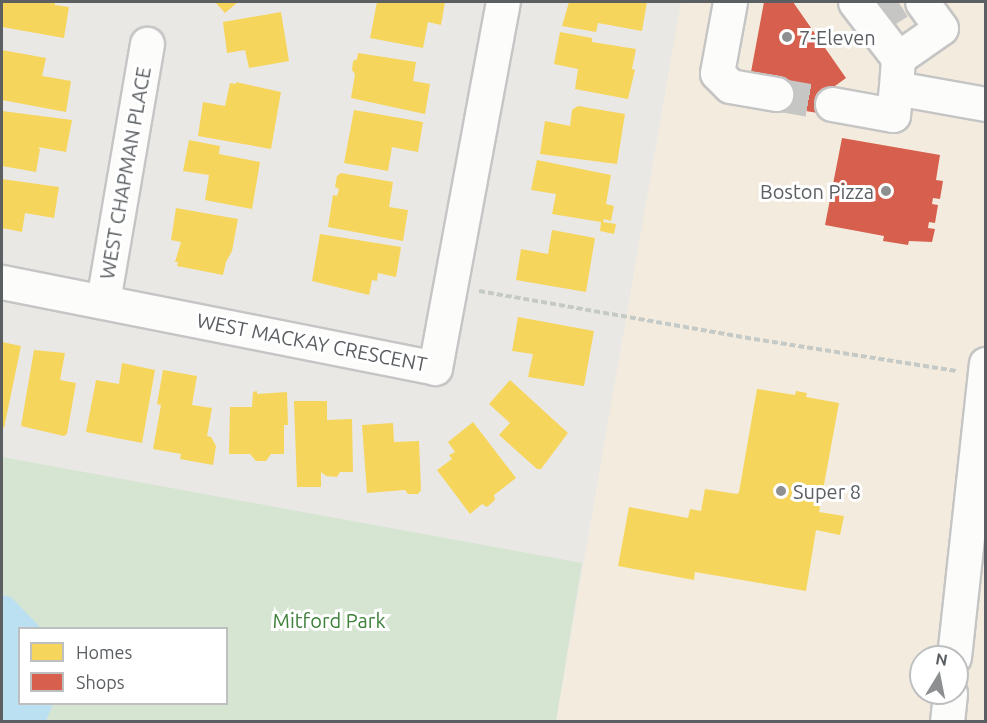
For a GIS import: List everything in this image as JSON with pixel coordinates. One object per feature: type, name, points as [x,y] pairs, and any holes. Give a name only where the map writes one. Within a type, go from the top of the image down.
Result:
[{"type":"street","name":"WEST MACKAY CRESCENT","points":[[2,282],[435,368],[502,2]]},
{"type":"street","points":[[730,2],[717,73],[730,86],[776,94]]},
{"type":"street","points":[[897,73],[941,28],[922,2]]},
{"type":"street","points":[[832,104],[893,115],[897,73],[869,12]]},
{"type":"street","name":"WEST CHAPMAN PLACE","points":[[103,301],[147,44]]},
{"type":"street","points":[[897,73],[986,104]]},
{"type":"street","points":[[955,645],[971,367]]},
{"type":"street","points":[[947,722],[949,705]]},
{"type":"path","points":[[478,291],[754,339],[971,367]]},
{"type":"shaded area","points":[[681,2],[985,2],[985,721],[556,722]]},
{"type":"green space","name":"Mitford Park","points":[[2,457],[582,563],[556,721],[2,721]]},
{"type":"water","points":[[2,595],[11,597],[40,627],[18,627],[18,705],[53,705],[46,721],[2,721]]},
{"type":"building: Homes","points":[[2,2],[55,2],[55,5],[69,7],[64,38],[2,27]]},
{"type":"building: Homes","points":[[215,2],[238,2],[225,13]]},
{"type":"building: Homes","points":[[377,2],[445,2],[441,25],[428,22],[423,48],[370,38]]},
{"type":"building: Homes","points":[[569,2],[647,2],[642,31],[598,23],[596,32],[562,26]]},
{"type":"building: Homes","points":[[281,12],[289,61],[249,68],[245,50],[227,53],[223,22]]},
{"type":"building: Homes","points":[[560,32],[592,38],[592,42],[636,49],[632,69],[635,70],[628,99],[575,89],[578,69],[554,64]]},
{"type":"building: Homes","points":[[2,50],[46,58],[42,76],[71,81],[66,112],[2,100]]},
{"type":"building: Homes","points":[[358,53],[416,62],[413,81],[430,84],[425,114],[351,98],[355,74],[352,70],[353,61],[357,59]]},
{"type":"building: Homes","points":[[236,82],[281,92],[271,149],[198,136],[203,102],[225,106],[230,83],[236,84]]},
{"type":"building: Homes","points":[[578,106],[625,114],[617,164],[540,154],[545,121],[570,126],[572,110]]},
{"type":"building: Homes","points":[[354,110],[423,122],[418,152],[392,147],[388,171],[344,163]]},
{"type":"building: Homes","points":[[2,111],[72,120],[66,152],[38,147],[40,149],[36,172],[2,166]]},
{"type":"building: Homes","points":[[189,140],[220,146],[219,154],[260,162],[252,209],[205,200],[209,175],[183,171]]},
{"type":"building: Homes","points":[[537,160],[611,175],[606,204],[614,206],[611,221],[604,219],[603,222],[616,224],[614,234],[600,231],[601,222],[552,214],[556,194],[531,190]]},
{"type":"building: Homes","points":[[341,173],[393,182],[389,207],[408,210],[403,241],[328,227],[333,195],[337,196],[339,189],[335,187],[337,176]]},
{"type":"building: Homes","points":[[2,179],[59,187],[54,218],[25,213],[22,232],[2,228]]},
{"type":"building: Homes","points":[[176,208],[238,219],[232,251],[223,275],[177,266],[178,262],[175,262],[181,242],[171,240]]},
{"type":"building: Homes","points":[[552,230],[595,238],[586,292],[516,280],[521,249],[548,254]]},
{"type":"building: Homes","points":[[320,234],[401,247],[396,277],[378,273],[377,281],[372,280],[369,295],[312,281]]},
{"type":"building: Homes","points":[[518,317],[594,331],[584,386],[528,377],[533,354],[512,351]]},
{"type":"building: Homes","points":[[2,342],[21,346],[4,428],[2,427]]},
{"type":"building: Homes","points":[[34,350],[65,353],[60,380],[76,383],[67,434],[64,436],[21,426]]},
{"type":"building: Homes","points":[[122,363],[155,370],[142,443],[86,432],[96,380],[119,384]]},
{"type":"building: Homes","points":[[163,370],[197,376],[192,405],[212,408],[207,436],[211,437],[216,446],[213,465],[180,459],[181,454],[153,449],[161,405],[157,404]]},
{"type":"building: Homes","points":[[510,380],[568,433],[541,469],[537,469],[499,435],[510,423],[489,404]]},
{"type":"building: Homes","name":"Super 8","points":[[757,389],[795,395],[796,391],[807,393],[806,397],[839,403],[819,512],[844,516],[840,535],[816,530],[806,591],[695,572],[694,580],[618,566],[629,507],[688,518],[690,509],[701,511],[705,489],[737,494],[739,492]]},
{"type":"building: Homes","points":[[257,391],[257,394],[287,392],[288,425],[284,425],[284,454],[271,454],[266,461],[256,461],[250,454],[229,454],[230,407],[252,407],[253,392]]},
{"type":"building: Homes","points":[[294,401],[327,401],[327,420],[352,419],[353,472],[340,472],[337,477],[326,476],[321,472],[321,487],[297,487]]},
{"type":"building: Homes","points":[[473,422],[516,478],[494,495],[495,500],[487,507],[482,504],[470,514],[437,470],[452,459],[449,455],[455,452],[448,442]]},
{"type":"building: Homes","points":[[393,423],[394,442],[419,441],[421,490],[418,494],[408,494],[405,490],[367,493],[362,425]]},
{"type":"building: Shops","name":"7-Eleven","points":[[764,2],[793,2],[846,78],[835,86],[830,115],[775,106],[779,76],[751,72]]},
{"type":"building: Shops","name":"Boston Pizza","points":[[842,138],[940,155],[936,180],[943,181],[940,199],[933,198],[932,204],[938,205],[935,223],[929,222],[928,228],[935,229],[932,242],[909,241],[908,245],[883,241],[884,236],[825,225]]},
{"type":"tunnel","points":[[882,13],[899,2]]},
{"type":"tunnel","points":[[776,94],[832,104]]},
{"type":"place","name":"7-Eleven","points":[[787,37]]},
{"type":"place","name":"Boston Pizza","points":[[886,191]]},
{"type":"place","name":"Super 8","points":[[781,491]]}]
